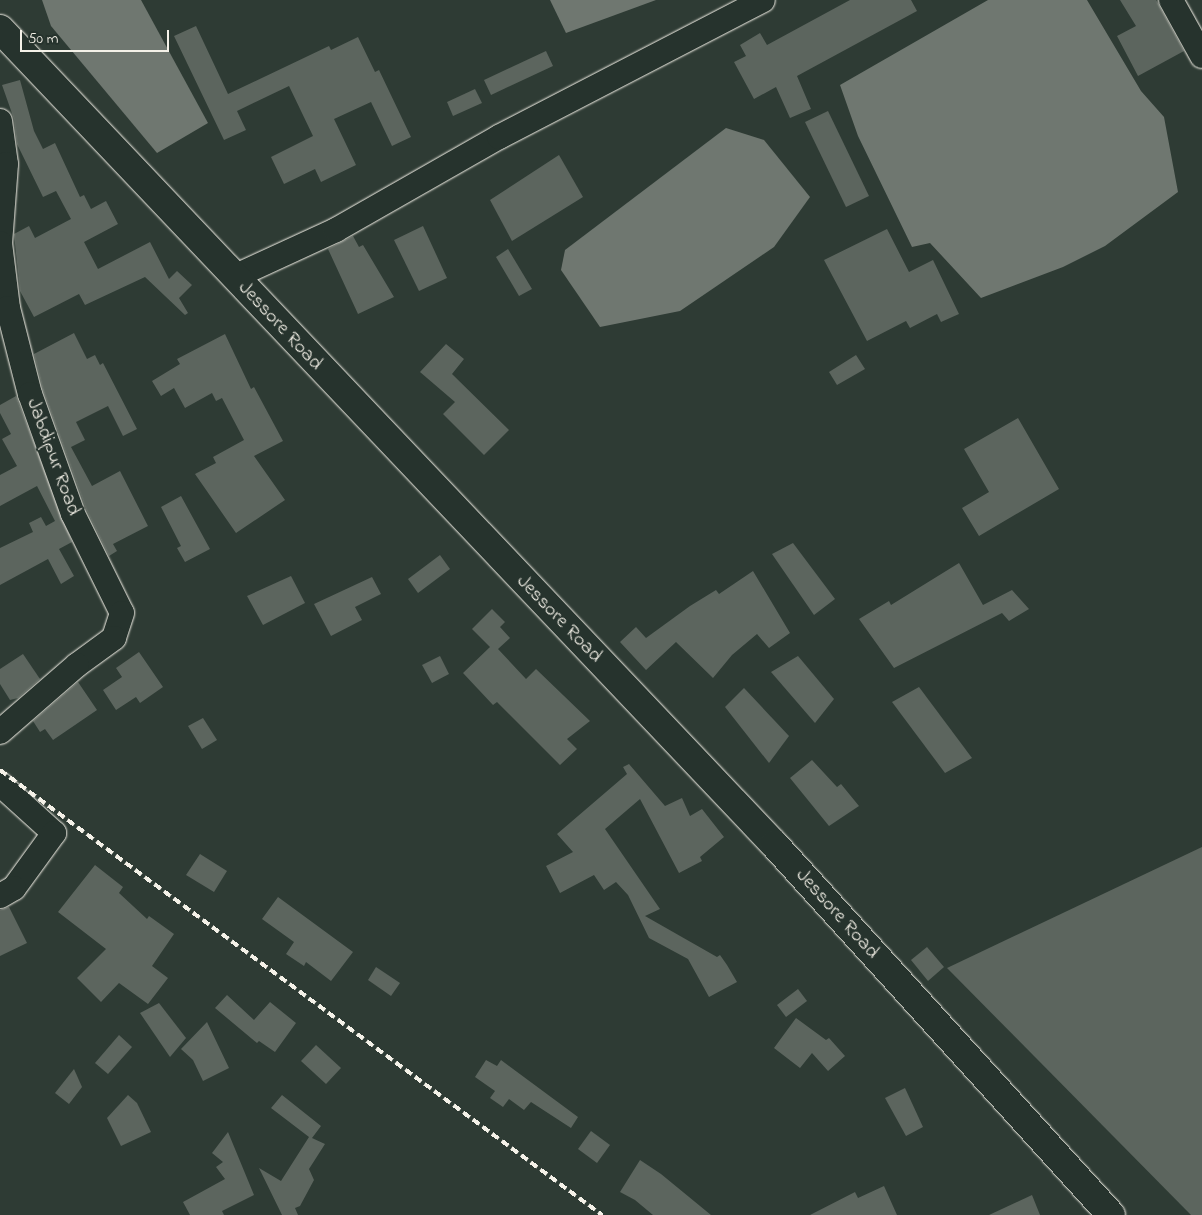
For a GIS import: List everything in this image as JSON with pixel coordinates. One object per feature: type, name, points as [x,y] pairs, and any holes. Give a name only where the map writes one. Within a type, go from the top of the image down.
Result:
[{"type":"highway","name":"Jessore Road","points":[[0,29],[774,844],[1111,1215]]},
{"type":"street","points":[[234,277],[336,230],[508,132],[763,0]]},
{"type":"street","points":[[1171,0],[1200,49]]},
{"type":"street","name":"Jabdipur Road","points":[[0,121],[6,164],[0,243],[8,308],[30,394],[73,514],[122,613],[114,638],[77,665],[0,732]]},
{"type":"street","points":[[0,784],[54,833],[14,888],[0,896]]},
{"type":"shaded area","points":[[42,0],[141,0],[208,123],[157,153],[51,26]]},
{"type":"shaded area","points":[[550,0],[656,0],[566,33]]},
{"type":"shaded area","points":[[988,0],[1087,0],[1141,91],[1164,117],[1178,192],[1105,246],[1063,267],[981,298],[930,243],[912,247],[858,136],[840,85]]},
{"type":"shaded area","points":[[726,128],[764,140],[810,197],[774,247],[680,311],[600,327],[561,270],[565,250]]},
{"type":"building","points":[[850,0],[911,0],[917,11],[797,76],[811,109],[790,118],[776,87],[754,99],[734,62],[746,56],[740,45],[760,33],[767,45]]},
{"type":"building","points":[[1120,0],[1156,0],[1184,51],[1138,76],[1117,36],[1136,26]]},
{"type":"building","points":[[196,26],[228,94],[329,46],[331,50],[358,37],[375,72],[379,70],[411,137],[392,146],[371,102],[334,119],[356,165],[321,182],[315,169],[284,184],[271,157],[313,136],[289,86],[237,111],[246,130],[224,140],[174,36]]},
{"type":"building","points":[[546,51],[553,66],[491,95],[484,80]]},
{"type":"building","points":[[20,80],[34,131],[43,149],[55,143],[80,197],[84,195],[91,209],[106,201],[118,224],[84,242],[98,269],[150,242],[169,279],[177,271],[192,285],[179,298],[188,313],[185,315],[145,277],[85,305],[79,294],[34,317],[20,291],[14,234],[29,226],[35,238],[71,219],[56,191],[43,197],[17,144],[14,119],[2,85]]},
{"type":"building","points":[[475,89],[482,103],[453,116],[447,102]]},
{"type":"building","points":[[828,111],[869,196],[846,207],[805,122]]},
{"type":"building","points":[[559,155],[583,197],[512,241],[490,200]]},
{"type":"building","points":[[423,226],[447,278],[419,291],[394,240]]},
{"type":"building","points":[[887,229],[909,272],[933,260],[959,314],[941,322],[937,314],[910,328],[906,321],[867,341],[824,260]]},
{"type":"building","points":[[353,236],[359,247],[363,245],[394,297],[358,314],[328,249]]},
{"type":"building","points":[[508,249],[532,289],[519,296],[496,257]]},
{"type":"building","points":[[74,333],[87,359],[95,355],[100,365],[103,363],[137,429],[123,436],[108,406],[76,422],[85,440],[71,447],[92,486],[120,471],[148,526],[113,544],[117,551],[109,556],[86,509],[43,390],[34,354]]},
{"type":"building","points":[[225,334],[251,389],[254,387],[283,441],[254,456],[285,500],[236,533],[195,474],[216,463],[213,457],[244,440],[222,398],[216,401],[212,393],[185,408],[174,388],[161,396],[152,381],[180,364],[177,359]]},
{"type":"building","points":[[446,344],[464,359],[452,374],[509,430],[484,455],[443,414],[455,402],[420,372]]},
{"type":"building","points":[[856,355],[865,369],[837,385],[829,372]]},
{"type":"building","points":[[16,396],[72,542],[59,549],[74,576],[61,584],[48,559],[0,585],[0,548],[33,532],[29,523],[41,517],[46,526],[55,521],[37,486],[0,506],[0,475],[17,466],[2,439],[11,434],[0,413],[0,405]]},
{"type":"building","points":[[1018,418],[1059,489],[979,536],[962,508],[989,492],[964,449]]},
{"type":"building","points":[[181,496],[210,549],[185,562],[177,548],[181,546],[161,507]]},
{"type":"building","points":[[793,543],[835,599],[814,615],[772,554]]},
{"type":"building","points":[[440,555],[450,569],[418,593],[408,579]]},
{"type":"building","points":[[959,563],[983,605],[1012,590],[1029,609],[1009,621],[1002,613],[894,668],[859,619],[889,601],[891,605]]},
{"type":"building","points":[[753,571],[790,633],[769,648],[757,634],[732,655],[713,678],[676,642],[646,670],[620,642],[636,627],[646,638],[690,606],[716,590],[719,594]]},
{"type":"building","points":[[291,576],[305,603],[263,625],[247,596]]},
{"type":"building","points":[[372,577],[381,594],[355,607],[362,620],[331,636],[314,604]]},
{"type":"building","points":[[492,609],[505,622],[500,627],[510,638],[498,649],[526,679],[536,669],[590,721],[567,739],[577,749],[560,765],[497,702],[493,705],[463,673],[490,647],[472,629]]},
{"type":"building","points":[[139,652],[163,687],[140,703],[136,697],[116,710],[103,690],[122,677],[116,668]]},
{"type":"building","points":[[23,654],[40,679],[18,698],[10,700],[0,684],[0,669]]},
{"type":"building","points":[[440,656],[449,674],[432,683],[422,665]]},
{"type":"building","points":[[798,656],[834,699],[815,723],[771,672]]},
{"type":"building","points":[[78,682],[97,710],[53,740],[45,729],[40,732],[33,721]]},
{"type":"building","points":[[919,687],[972,758],[945,773],[892,702]]},
{"type":"building","points":[[744,688],[789,736],[769,763],[725,707]]},
{"type":"building","points":[[203,718],[217,740],[202,749],[188,726]]},
{"type":"building","points":[[812,760],[837,787],[841,784],[859,806],[829,826],[790,778]]},
{"type":"building","points":[[629,764],[665,806],[682,798],[690,816],[702,809],[724,837],[700,857],[702,861],[679,873],[640,799],[605,829],[660,909],[645,916],[717,957],[720,955],[727,965],[737,982],[709,997],[688,959],[649,938],[628,895],[616,882],[604,890],[594,875],[560,893],[546,866],[573,852],[557,834],[627,774],[623,767]]},
{"type":"building","points":[[1202,847],[1202,1215],[1191,1215],[947,968]]},
{"type":"building","points":[[200,854],[227,871],[214,892],[186,875]]},
{"type":"building","points":[[95,865],[123,887],[119,893],[147,919],[149,916],[174,934],[152,966],[168,978],[148,1004],[119,983],[101,1002],[77,978],[106,949],[58,912]]},
{"type":"building","points":[[278,897],[353,952],[331,981],[306,962],[304,966],[286,954],[294,942],[262,919]]},
{"type":"building","points":[[9,907],[27,943],[0,956],[0,910]]},
{"type":"building","points":[[927,947],[944,967],[928,981],[911,960]]},
{"type":"building","points":[[376,967],[400,983],[391,996],[368,980]]},
{"type":"building","points":[[798,989],[807,1001],[786,1017],[777,1005]]},
{"type":"building","points":[[227,995],[254,1020],[270,1002],[296,1023],[275,1052],[259,1041],[257,1043],[215,1008]]},
{"type":"building","points":[[159,1003],[186,1038],[170,1057],[140,1013]]},
{"type":"building","points":[[796,1018],[826,1040],[829,1038],[845,1056],[828,1071],[812,1053],[800,1068],[774,1048]]},
{"type":"building","points":[[207,1022],[229,1068],[203,1081],[193,1060],[181,1049]]},
{"type":"building","points":[[119,1035],[132,1047],[108,1074],[95,1063]]},
{"type":"building","points":[[316,1045],[341,1068],[326,1084],[301,1061]]},
{"type":"building","points":[[486,1060],[497,1066],[501,1060],[578,1117],[571,1128],[531,1102],[524,1110],[509,1099],[503,1107],[490,1098],[495,1091],[475,1077]]},
{"type":"building","points":[[74,1069],[82,1087],[69,1104],[55,1093]]},
{"type":"building","points":[[905,1088],[923,1127],[906,1136],[885,1098]]},
{"type":"building","points":[[128,1095],[137,1103],[151,1132],[121,1146],[107,1118]]},
{"type":"building","points":[[282,1095],[321,1126],[312,1138],[325,1144],[309,1169],[314,1180],[300,1206],[295,1208],[298,1215],[282,1215],[259,1168],[281,1181],[309,1137],[271,1108]]},
{"type":"building","points":[[591,1131],[610,1145],[597,1163],[578,1149]]},
{"type":"building","points":[[228,1132],[254,1195],[222,1211],[224,1215],[190,1215],[183,1202],[225,1179],[216,1167],[223,1162],[212,1153]]},
{"type":"building","points":[[640,1160],[661,1174],[711,1215],[653,1215],[635,1200],[620,1192]]},
{"type":"building","points":[[884,1186],[897,1215],[810,1215],[855,1192],[858,1198]]},
{"type":"building","points":[[1032,1195],[1040,1215],[989,1215]]},
{"type":"railway","points":[[0,770],[602,1215]]}]
